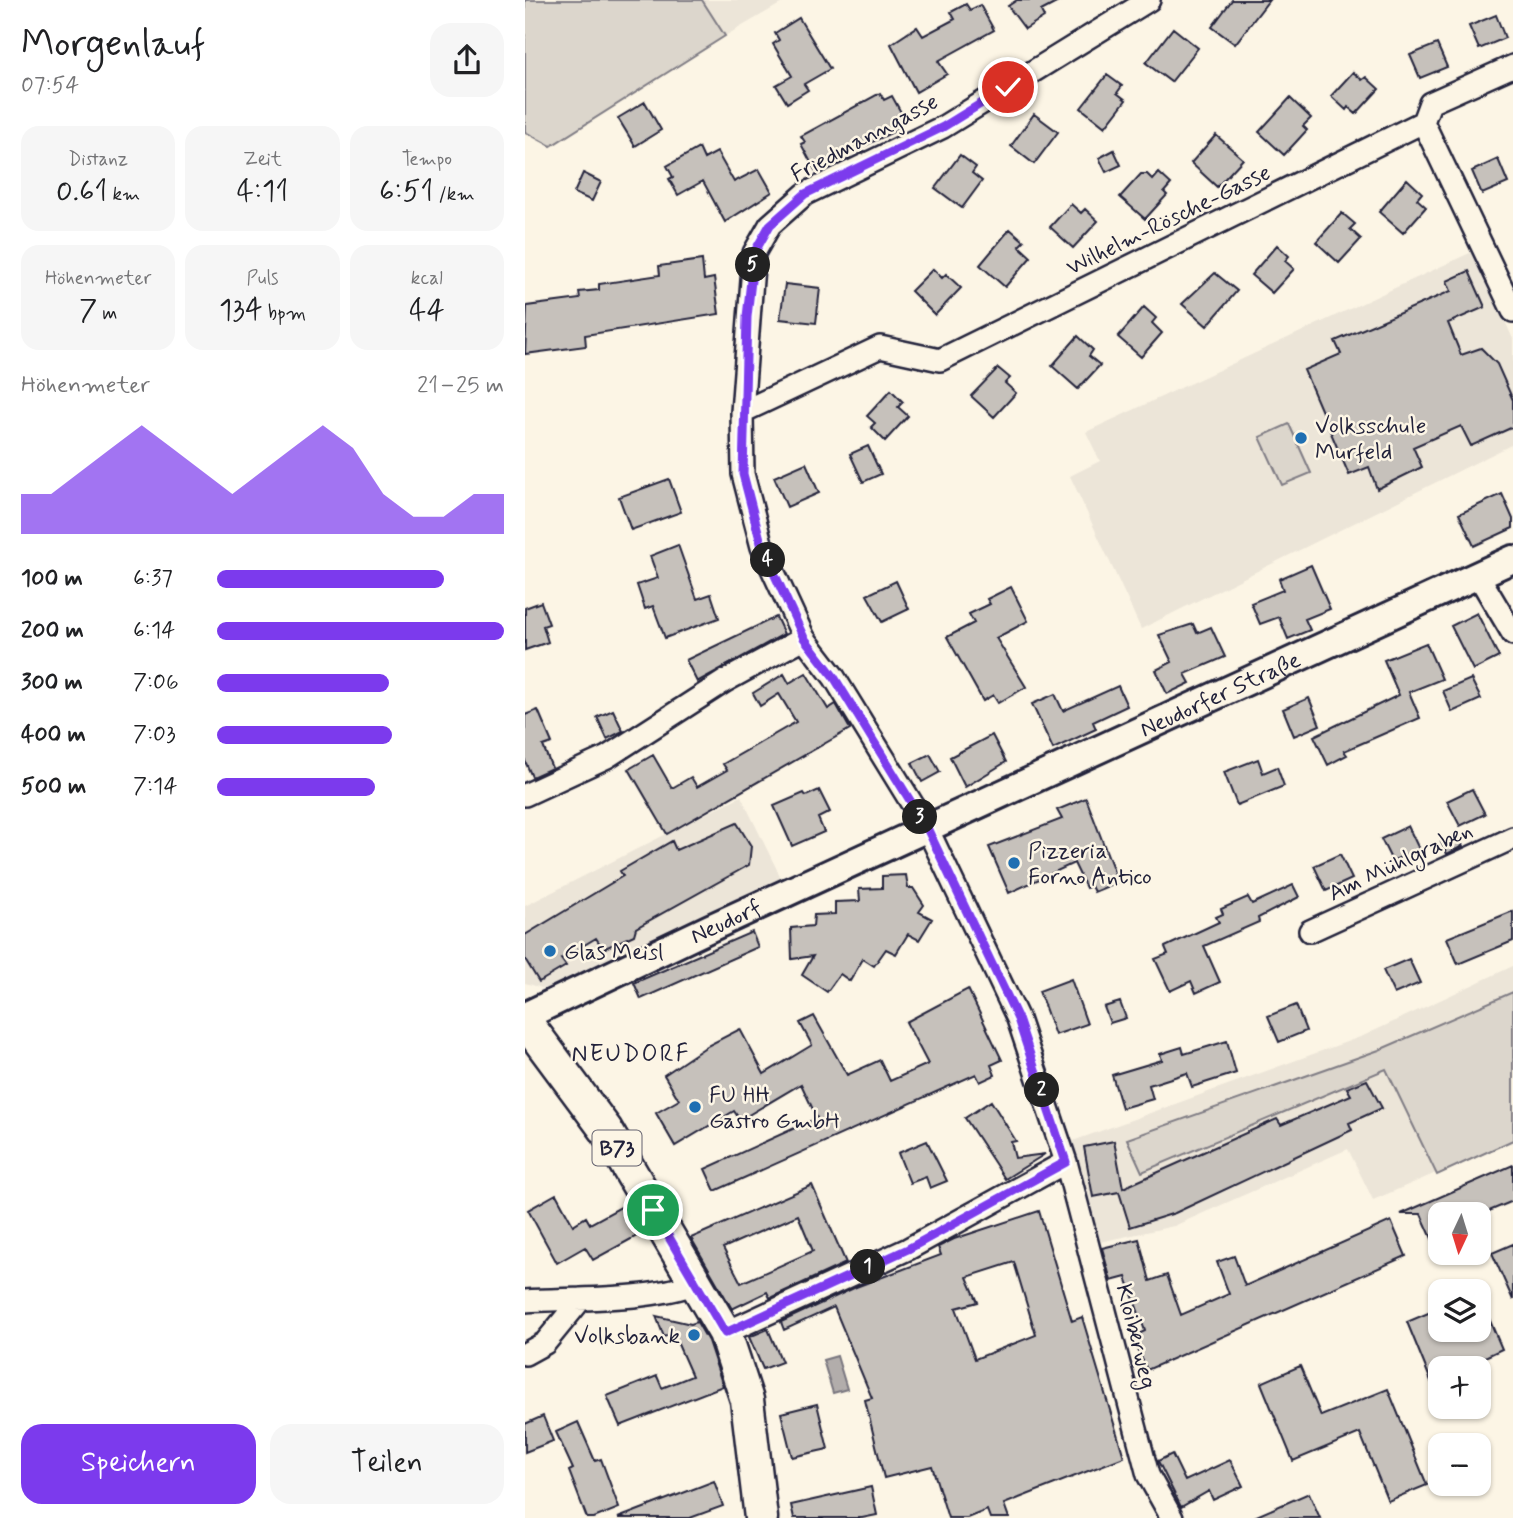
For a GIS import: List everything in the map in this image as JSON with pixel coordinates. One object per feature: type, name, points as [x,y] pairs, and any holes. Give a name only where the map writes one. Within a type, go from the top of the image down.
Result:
[{"type":"main road","name":"B73","points":[[525,1019],[606,1129],[725,1333],[747,1400],[761,1518]]},
{"type":"street","name":"Friedmanngasse","points":[[742,411],[754,253],[770,225],[805,194],[943,127],[1149,0]]},
{"type":"street","points":[[1513,66],[1430,103],[1423,122],[1513,311]]},
{"type":"street","name":"Wilhelm-Rösche-Gasse","points":[[742,411],[880,347],[940,360],[1423,122]]},
{"type":"street","points":[[725,1333],[908,1249],[1066,1162],[1018,1019],[927,828],[834,677],[804,638],[762,547],[743,474],[742,411]]},
{"type":"street","name":"Neudorfer Straße","points":[[927,828],[1513,559]]},
{"type":"street","points":[[1478,575],[1513,634]]},
{"type":"street","points":[[525,794],[607,757],[725,681],[804,638]]},
{"type":"street","name":"Neudorf","points":[[525,1019],[927,828]]},
{"type":"street","name":"Am Mühlgraben","points":[[1310,931],[1513,838]]},
{"type":"street","name":"Kloiberweg","points":[[1066,1162],[1148,1475],[1172,1518]]},
{"type":"street","points":[[525,1301],[581,1299],[674,1290],[696,1283]]},
{"type":"street","points":[[525,1354],[545,1343],[581,1299]]},
{"type":"shaded area","points":[[525,0],[702,0],[725,36],[551,146],[525,132]]},
{"type":"shaded area","points":[[702,0],[787,0],[725,36]]},
{"type":"shaded area","name":"Volksschule Murfeld","points":[[1474,251],[1513,339],[1513,444],[1141,629],[1070,476],[1100,461],[1086,432]]},
{"type":"shaded area","points":[[1289,424],[1311,473],[1282,485],[1260,437]]},
{"type":"shaded area","points":[[741,796],[781,878],[549,990],[525,983],[525,906]]},
{"type":"shaded area","points":[[1513,966],[1513,1140],[1373,1200],[1348,1149],[1174,1226],[1095,1243],[1073,1141],[1363,1036]]},
{"type":"shaded area","points":[[1513,992],[1513,1140],[1437,1175],[1386,1069],[1142,1172],[1127,1139],[1379,1050]]},
{"type":"shaded area","points":[[837,1356],[847,1389],[833,1393],[823,1360]]},
{"type":"building","points":[[1017,0],[1062,0],[1041,11],[1044,17],[1025,29],[1008,6]]},
{"type":"building","points":[[1232,0],[1269,0],[1235,44],[1212,27]]},
{"type":"building","points":[[966,4],[970,10],[980,5],[994,30],[938,61],[947,74],[916,92],[891,44],[917,27],[923,36],[955,19],[951,12]]},
{"type":"building","points":[[1496,15],[1505,38],[1479,49],[1469,26]]},
{"type":"building","points":[[799,18],[830,69],[804,84],[808,90],[787,103],[776,85],[792,76],[773,44],[779,40],[775,33]]},
{"type":"building","points":[[1173,28],[1198,48],[1171,82],[1146,63]]},
{"type":"building","points":[[1437,44],[1447,67],[1420,78],[1410,55]]},
{"type":"building","points":[[1353,72],[1362,80],[1366,77],[1379,89],[1356,114],[1348,107],[1346,110],[1331,96]]},
{"type":"building","points":[[1107,75],[1122,86],[1117,93],[1126,100],[1105,127],[1081,108]]},
{"type":"building","points":[[880,93],[884,100],[892,96],[903,116],[895,120],[899,129],[815,170],[801,144],[805,142],[801,136]]},
{"type":"building","points":[[1290,98],[1311,118],[1303,126],[1307,130],[1284,155],[1259,132]]},
{"type":"building","points":[[645,102],[661,130],[635,146],[618,118]]},
{"type":"building","points":[[1034,114],[1058,132],[1034,164],[1011,146]]},
{"type":"building","points":[[1216,135],[1243,159],[1217,187],[1191,163]]},
{"type":"building","points":[[699,148],[704,159],[717,152],[734,182],[759,169],[772,192],[725,222],[703,181],[678,195],[669,179],[673,177],[667,166]]},
{"type":"building","points":[[1114,150],[1121,165],[1106,172],[1099,158]]},
{"type":"building","points":[[960,155],[976,167],[972,173],[982,181],[962,208],[935,188]]},
{"type":"building","points":[[1498,159],[1508,183],[1482,194],[1472,171]]},
{"type":"building","points":[[583,173],[601,182],[592,201],[574,193]]},
{"type":"building","points":[[1159,173],[1171,184],[1164,192],[1167,195],[1145,219],[1120,197],[1141,174],[1147,174],[1153,180]]},
{"type":"building","points":[[1407,179],[1422,193],[1417,199],[1426,207],[1403,233],[1379,212]]},
{"type":"building","points":[[1071,204],[1081,213],[1085,209],[1098,221],[1073,248],[1050,227]]},
{"type":"building","points":[[1342,213],[1355,224],[1350,229],[1361,239],[1339,263],[1316,242]]},
{"type":"building","points":[[1010,229],[1024,241],[1019,246],[1031,257],[1005,287],[980,265]]},
{"type":"building","points":[[1277,245],[1289,256],[1285,261],[1294,269],[1272,293],[1251,275]]},
{"type":"building","points":[[702,260],[704,280],[714,278],[719,314],[585,335],[586,346],[525,354],[527,306],[580,299],[579,292],[599,290],[599,284],[660,275],[659,266]]},
{"type":"building","points":[[933,269],[942,278],[946,274],[961,288],[935,315],[911,291]]},
{"type":"building","points":[[1469,271],[1485,307],[1448,323],[1461,355],[1481,348],[1497,364],[1513,400],[1513,427],[1471,446],[1461,426],[1413,447],[1422,467],[1377,489],[1369,467],[1349,475],[1304,370],[1341,354],[1335,341],[1451,291],[1447,281]]},
{"type":"building","points":[[1215,273],[1237,291],[1207,326],[1182,304]]},
{"type":"building","points":[[785,284],[820,288],[816,323],[780,319]]},
{"type":"building","points":[[1144,307],[1156,318],[1152,323],[1162,333],[1141,357],[1118,337]]},
{"type":"building","points":[[1078,336],[1093,350],[1089,356],[1100,365],[1078,389],[1052,366]]},
{"type":"building","points":[[998,368],[1010,378],[1005,383],[1016,393],[994,417],[971,396]]},
{"type":"building","points":[[891,390],[903,402],[898,407],[908,416],[885,441],[871,427],[875,423],[867,416]]},
{"type":"building","points":[[868,446],[881,474],[863,482],[850,454]]},
{"type":"building","points":[[806,463],[819,493],[787,507],[774,477]]},
{"type":"building","points":[[669,479],[681,512],[631,530],[619,497]]},
{"type":"building","points":[[1502,494],[1513,519],[1513,528],[1474,546],[1459,514]]},
{"type":"building","points":[[678,545],[697,599],[711,594],[719,618],[665,638],[653,606],[645,609],[637,585],[658,578],[650,556]]},
{"type":"building","points":[[1311,565],[1330,609],[1305,619],[1310,630],[1288,639],[1279,617],[1260,624],[1251,603],[1283,590],[1279,579]]},
{"type":"building","points":[[896,581],[909,609],[882,622],[867,595]]},
{"type":"building","points":[[1011,587],[1028,621],[996,638],[1026,687],[998,703],[993,695],[983,701],[947,637],[974,623],[969,614],[990,604],[987,599]]},
{"type":"building","points":[[541,602],[549,624],[543,626],[548,642],[525,650],[525,608]]},
{"type":"building","points":[[1477,613],[1499,657],[1473,670],[1451,626]]},
{"type":"building","points":[[776,617],[784,634],[697,682],[686,660]]},
{"type":"building","points":[[1193,624],[1197,633],[1211,627],[1225,657],[1185,674],[1190,683],[1167,694],[1156,670],[1172,662],[1159,635]]},
{"type":"building","points":[[1426,643],[1442,679],[1409,692],[1420,718],[1344,751],[1347,755],[1328,765],[1314,736],[1399,695],[1384,660]]},
{"type":"building","points":[[806,673],[828,709],[836,704],[850,729],[667,834],[629,769],[653,755],[672,788],[691,777],[697,787],[727,770],[723,764],[796,722],[779,694],[760,706],[753,693],[784,674],[789,683]]},
{"type":"building","points":[[1471,679],[1481,699],[1452,712],[1443,691]]},
{"type":"building","points":[[1118,686],[1127,706],[1093,722],[1096,729],[1053,749],[1032,704],[1055,694],[1063,711]]},
{"type":"building","points":[[1309,698],[1320,725],[1294,736],[1283,709]]},
{"type":"building","points":[[538,710],[552,743],[543,746],[552,768],[532,777],[525,761],[525,715]]},
{"type":"building","points":[[613,710],[623,731],[607,739],[597,717]]},
{"type":"building","points":[[992,735],[1006,762],[965,787],[950,757]]},
{"type":"building","points":[[930,754],[940,772],[922,782],[912,763]]},
{"type":"building","points":[[1258,759],[1263,773],[1277,767],[1284,786],[1237,805],[1224,772]]},
{"type":"building","points":[[1472,789],[1485,814],[1460,826],[1447,801]]},
{"type":"building","points":[[819,790],[830,812],[818,818],[824,832],[792,846],[774,806],[804,793],[806,796]]},
{"type":"building","points":[[1086,798],[1118,882],[1094,892],[1091,886],[1086,888],[1074,863],[1009,893],[989,847],[1062,819],[1057,810]]},
{"type":"building","points":[[737,823],[751,846],[749,865],[636,928],[634,935],[603,949],[596,938],[561,959],[566,966],[539,982],[525,959],[525,935],[623,876],[620,871],[672,841],[676,850]]},
{"type":"building","points":[[1408,826],[1419,849],[1392,861],[1381,839]]},
{"type":"building","points":[[1457,834],[1463,846],[1447,854],[1441,842]]},
{"type":"building","points":[[1340,854],[1352,879],[1326,891],[1314,866]]},
{"type":"building","points":[[906,875],[908,888],[913,888],[924,905],[919,912],[932,919],[919,940],[908,934],[896,954],[886,949],[874,966],[863,959],[850,981],[840,974],[827,992],[802,975],[813,956],[792,959],[791,928],[813,926],[814,915],[835,914],[835,902],[860,901],[859,889],[882,888],[882,876]]},
{"type":"building","points":[[1293,885],[1299,897],[1258,918],[1259,922],[1204,946],[1220,982],[1196,993],[1191,981],[1170,991],[1155,959],[1168,954],[1165,947],[1219,922],[1216,917],[1223,914],[1221,909],[1248,897],[1252,904]]},
{"type":"building","points":[[1513,911],[1513,941],[1458,964],[1447,938]]},
{"type":"building","points":[[752,932],[758,947],[641,999],[634,983]]},
{"type":"building","points":[[1409,959],[1420,983],[1394,994],[1383,970]]},
{"type":"building","points":[[1071,979],[1087,1024],[1055,1035],[1039,991]]},
{"type":"building","points":[[968,989],[1002,1060],[991,1065],[995,1075],[980,1082],[976,1074],[715,1191],[705,1169],[817,1118],[801,1084],[740,1120],[734,1111],[675,1146],[656,1113],[679,1100],[664,1075],[707,1046],[740,1029],[764,1074],[812,1045],[800,1023],[814,1016],[847,1075],[880,1060],[890,1081],[928,1064],[906,1022]]},
{"type":"building","points":[[1120,1002],[1126,1018],[1110,1023],[1104,1007]]},
{"type":"building","points":[[1296,1005],[1306,1031],[1279,1042],[1268,1016]]},
{"type":"building","points":[[1227,1041],[1236,1073],[1192,1087],[1187,1073],[1149,1085],[1153,1099],[1122,1108],[1112,1075],[1162,1060],[1160,1054],[1182,1047],[1184,1054]]},
{"type":"building","points":[[1367,1080],[1382,1108],[1349,1123],[1352,1130],[1175,1213],[1130,1227],[1119,1192],[1093,1197],[1084,1147],[1114,1141],[1123,1188],[1277,1119],[1281,1125],[1351,1095],[1347,1088]]},
{"type":"building","points":[[991,1101],[1016,1141],[1011,1142],[1015,1158],[1045,1154],[1005,1179],[965,1118]]},
{"type":"building","points":[[927,1141],[947,1181],[930,1188],[926,1177],[910,1183],[898,1153]]},
{"type":"building","points":[[1513,1165],[1513,1201],[1491,1210],[1491,1202],[1428,1202]]},
{"type":"building","points":[[812,1185],[846,1263],[770,1298],[767,1292],[732,1309],[691,1238]],"holes":[[[798,1215],[813,1251],[741,1283],[723,1248]]]},
{"type":"building","points":[[556,1194],[573,1225],[586,1217],[590,1224],[628,1203],[644,1232],[593,1260],[585,1247],[557,1263],[528,1210]]},
{"type":"building","points":[[1428,1202],[1428,1229],[1421,1214],[1401,1214]]},
{"type":"building","points":[[1039,1211],[1072,1321],[1082,1317],[1124,1457],[1004,1504],[1009,1518],[990,1518],[987,1510],[967,1518],[948,1518],[932,1466],[884,1478],[865,1400],[872,1398],[834,1307],[784,1330],[781,1322],[856,1287],[941,1255],[938,1247],[954,1239]],"holes":[[[1014,1262],[1036,1335],[975,1359],[956,1308],[978,1302],[967,1277]]]},
{"type":"building","points":[[1391,1221],[1406,1256],[1147,1370],[1132,1337],[1145,1331],[1126,1277],[1111,1281],[1102,1248],[1139,1239],[1150,1281],[1167,1275],[1181,1315],[1229,1294],[1217,1262],[1234,1256],[1245,1286]]},
{"type":"building","points":[[1513,1244],[1513,1300],[1492,1253]]},
{"type":"building","points":[[1428,1313],[1428,1342],[1491,1342],[1491,1323],[1502,1349],[1487,1356],[1428,1356],[1428,1374],[1407,1322]]},
{"type":"building","points":[[656,1316],[691,1324],[697,1322],[708,1341],[723,1386],[620,1426],[607,1396],[657,1376],[662,1388],[692,1376],[673,1333],[664,1337]]},
{"type":"building","points":[[768,1329],[782,1362],[763,1369],[749,1337]]},
{"type":"building","points":[[1300,1366],[1321,1416],[1388,1389],[1427,1485],[1388,1501],[1360,1433],[1293,1461],[1261,1383]]},
{"type":"building","points":[[817,1404],[828,1449],[792,1457],[781,1413]]},
{"type":"building","points":[[543,1416],[553,1441],[525,1452],[525,1424]]},
{"type":"building","points":[[578,1422],[595,1461],[601,1459],[619,1508],[594,1518],[587,1518],[569,1471],[573,1469],[556,1432]]},
{"type":"building","points":[[1172,1454],[1185,1481],[1230,1460],[1243,1486],[1213,1500],[1209,1491],[1181,1507],[1158,1461]]},
{"type":"building","points":[[714,1481],[723,1506],[690,1518],[618,1518]]},
{"type":"building","points":[[871,1487],[877,1515],[862,1518],[794,1518],[791,1505]]},
{"type":"building","points":[[1309,1493],[1320,1518],[1252,1518]]},
{"type":"place","name":"Volksschule Murfeld","points":[[1301,438]]},
{"type":"place","name":"Pizzeria Forno Antico","points":[[1014,863]]},
{"type":"place","name":"Glas Meisl","points":[[550,951]]},
{"type":"place","name":"FU HH Gastro GmbH","points":[[695,1107]]},
{"type":"place","name":"Volksbank","points":[[694,1335]]},
{"type":"district","name":"NEUDORF","points":[[631,1053]]},
{"type":"route","points":[[653,1210],[725,1333],[908,1249],[1066,1162],[1018,1019],[927,828],[834,677],[804,638],[762,547],[743,474],[742,411],[747,317],[754,253],[770,225],[805,194],[943,127],[1008,87]]}]
